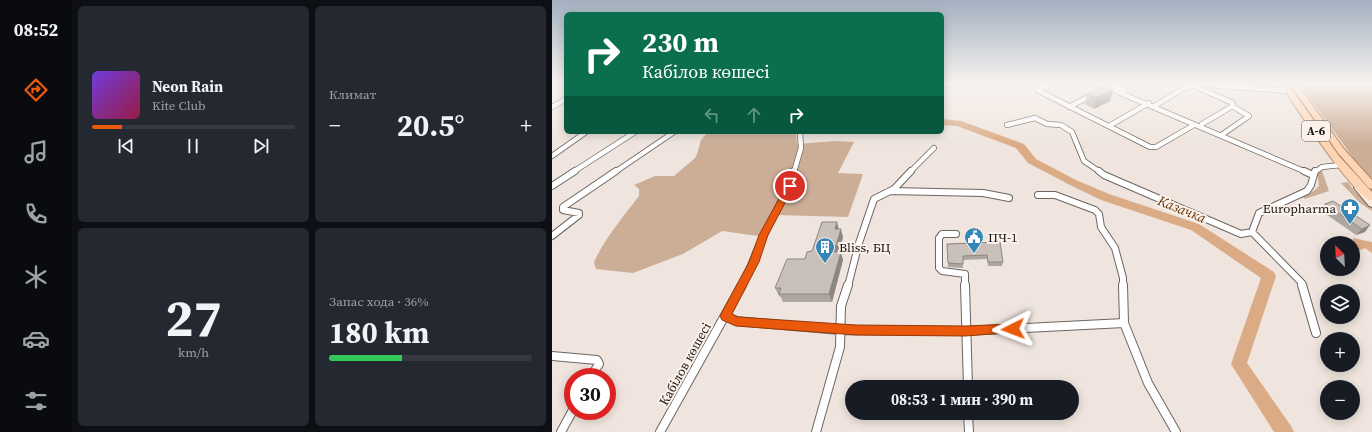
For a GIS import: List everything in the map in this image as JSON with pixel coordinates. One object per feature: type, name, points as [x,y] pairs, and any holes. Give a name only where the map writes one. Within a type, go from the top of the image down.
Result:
[{"type":"main road","name":"A-6","points":[[1300,104],[1350,177],[1372,198]]},
{"type":"main road","name":"A-6","points":[[1304,104],[1352,164],[1372,186]]},
{"type":"main road","points":[[1352,164],[1372,182]]},
{"type":"main road","points":[[1350,177],[1372,204]]},
{"type":"street","points":[[1064,104],[1150,147],[1154,147],[1194,125]]},
{"type":"street","points":[[1069,107],[1074,104]]},
{"type":"street","points":[[1152,104],[1293,164],[1301,171]]},
{"type":"street","points":[[1152,104],[1194,125],[1313,175]]},
{"type":"street","points":[[1109,126],[1152,104]]},
{"type":"street","points":[[1202,124],[1232,106],[1249,116],[1223,134]]},
{"type":"street","points":[[1007,125],[1032,118],[1047,124],[1061,125],[1072,132],[1078,143],[1084,161],[1104,175],[1241,234],[1252,232]]},
{"type":"street","points":[[552,156],[583,134]]},
{"type":"street","points":[[552,186],[632,134]]},
{"type":"street","points":[[552,236],[579,215],[579,213],[563,210],[563,207],[671,134]]},
{"type":"street","name":"Кабілов көшесі","points":[[660,432],[726,316],[754,262],[764,235],[790,186],[801,148],[800,134]]},
{"type":"street","points":[[816,432],[840,347],[841,306],[846,295],[859,243],[874,199],[890,191],[934,148]]},
{"type":"street","points":[[1252,232],[1259,212],[1289,201],[1309,190],[1313,184],[1313,175],[1317,169],[1323,166],[1341,165]]},
{"type":"street","points":[[890,191],[984,193],[1009,198]]},
{"type":"street","points":[[1038,195],[1055,196],[1098,212],[1101,227],[1115,248],[1123,278],[1122,316],[1124,323],[1148,383],[1176,432]]},
{"type":"street","points":[[1252,232],[1302,283],[1316,333]]},
{"type":"street","points":[[956,234],[942,234],[939,238],[939,268],[942,271],[952,274],[965,274],[965,331],[968,380]]},
{"type":"street","points":[[726,316],[736,321],[840,330],[965,331],[1124,323]]},
{"type":"street","points":[[552,356],[597,360],[599,364],[597,368]]},
{"type":"street","points":[[561,432],[568,420]]},
{"type":"street","points":[[968,420],[969,432]]},
{"type":"shaded area","points":[[1314,104],[1372,104],[1372,178],[1360,167]]},
{"type":"shaded area","points":[[706,134],[796,134],[797,144],[835,141],[854,142],[838,173],[863,174],[848,217],[772,216],[758,236],[722,231],[683,254],[633,273],[596,269],[594,262],[598,253],[639,196],[639,189],[634,185],[655,176],[674,176],[695,158],[701,140]]},
{"type":"shaded area","points":[[1322,171],[1329,191],[1305,199],[1303,197],[1319,186],[1317,172]]},
{"type":"shaded area","points":[[1348,182],[1355,192],[1372,207],[1372,211],[1360,203],[1341,183]]},
{"type":"shaded area","points":[[1360,239],[1372,242],[1372,253],[1365,248],[1360,250]]},
{"type":"building","points":[[1333,201],[1370,225],[1362,229],[1325,204]]},
{"type":"building","name":"Bliss, БЦ","points":[[822,222],[837,222],[835,229],[841,229],[834,252],[841,252],[829,294],[779,294],[781,288],[775,288],[787,259],[805,259],[807,252],[812,251]]},
{"type":"building","name":"ПЧ-1","points":[[1000,242],[1003,262],[988,262],[987,255],[963,256],[963,264],[948,263],[947,244]]},
{"type":"waterway","name":"Казачка","points":[[944,122],[958,123],[1020,146],[1032,161],[1072,182],[1105,197],[1195,227],[1269,276],[1239,364],[1285,432]]},
{"type":"place","name":"Europharma","points":[[1350,225]]},
{"type":"place","name":"ПЧ-1","points":[[974,254]]},
{"type":"place","name":"Bliss, БЦ","points":[[825,264]]},
{"type":"route","points":[[790,186],[764,235],[754,262],[726,316],[736,321],[840,330],[965,331],[1013,329]]}]
